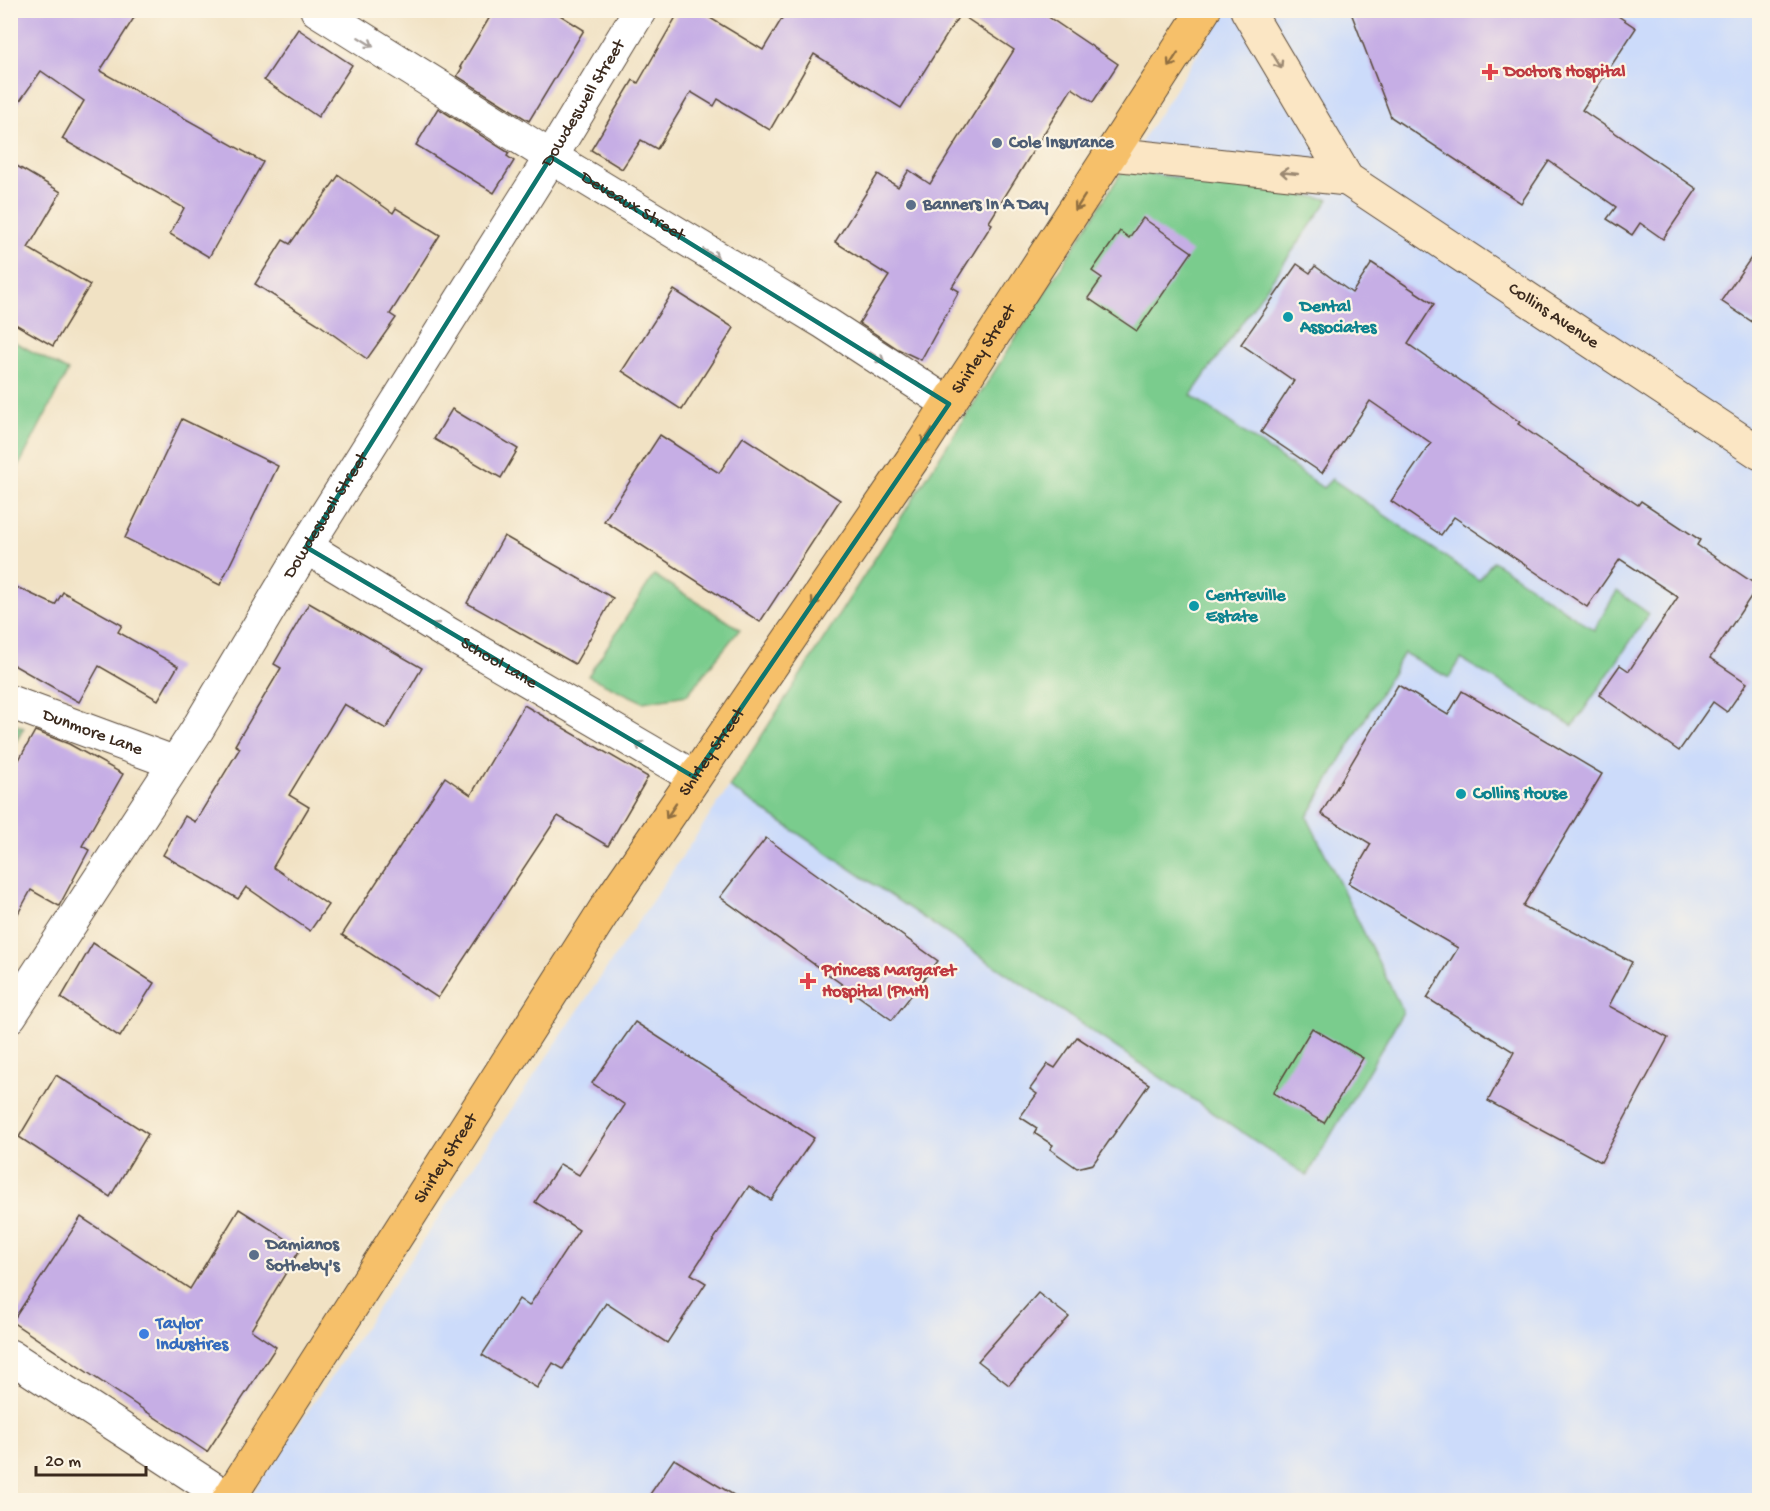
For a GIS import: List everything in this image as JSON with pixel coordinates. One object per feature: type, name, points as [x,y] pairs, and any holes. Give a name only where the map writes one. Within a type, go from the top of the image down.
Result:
[{"type":"highway","name":"Shirley Street","points":[[228,1500],[599,918],[900,479],[1204,10]]},
{"type":"street","name":"Deveaux Street","points":[[317,10],[551,157],[825,323],[949,404]]},
{"type":"street","name":"Dowdeswell Street","points":[[10,1016],[197,730],[306,547],[551,157],[640,10]]},
{"type":"street","name":"Collins Avenue","points":[[1247,10],[1347,179],[1760,453]]},
{"type":"street","name":"Collins Avenue","points":[[1112,154],[1347,179]]},
{"type":"street","name":"School Lane","points":[[306,547],[447,633],[694,777]]},
{"type":"street","name":"Dunmore Lane","points":[[10,702],[175,763]]},
{"type":"street","points":[[10,1356],[228,1500]]},
{"type":"highlighted area","points":[[551,157],[949,404],[694,777],[306,547]]},
{"type":"shaded area","points":[[1225,11],[1759,11],[1759,1500],[248,1500],[729,787]]},
{"type":"green space","points":[[1123,170],[1329,199],[1191,395],[1323,488],[1332,479],[1479,580],[1493,561],[1594,630],[1617,591],[1649,614],[1573,726],[1461,659],[1449,678],[1404,653],[1307,817],[1403,1012],[1307,1176],[729,787]]},
{"type":"green space","points":[[11,340],[68,371],[11,481]]},
{"type":"green space","points":[[654,575],[740,629],[687,695],[643,702],[588,676]]},
{"type":"green space","points":[[11,722],[24,728],[11,750]]},
{"type":"building","points":[[10,10],[139,10],[100,71],[263,162],[209,257],[170,234],[184,208],[62,139],[84,101],[41,71],[10,115]]},
{"type":"building","points":[[494,10],[552,10],[584,30],[529,121],[457,76]]},
{"type":"building","points":[[680,10],[697,10],[763,50],[787,10],[1038,10],[1118,64],[1093,102],[1072,88],[989,222],[992,224],[952,287],[959,291],[921,360],[898,349],[859,323],[889,276],[835,242],[878,174],[898,187],[909,170],[930,184],[1014,50],[960,14],[901,108],[814,54],[770,130],[718,99],[714,106],[691,92],[657,149],[641,140],[622,169],[591,150],[633,80],[638,83]]},
{"type":"building","name":"Doctors Hospital","points":[[1350,10],[1609,10],[1636,28],[1582,110],[1697,189],[1663,239],[1640,223],[1632,235],[1607,219],[1616,207],[1549,161],[1521,203],[1391,117]]},
{"type":"building","points":[[298,29],[352,65],[318,117],[264,80]]},
{"type":"building","points":[[438,108],[509,153],[507,156],[514,161],[494,193],[416,145]]},
{"type":"building","points":[[10,162],[61,192],[28,248],[90,285],[53,346],[10,321]]},
{"type":"building","points":[[339,175],[393,213],[396,208],[440,235],[390,314],[396,318],[367,359],[317,323],[255,284],[283,240],[290,244]]},
{"type":"building","points":[[1143,218],[1192,252],[1137,331],[1088,298],[1102,278],[1092,271],[1120,231],[1129,238]]},
{"type":"building","points":[[1760,245],[1760,327],[1721,301]]},
{"type":"building","points":[[1372,263],[1434,304],[1408,344],[1520,422],[1518,424],[1638,505],[1641,501],[1700,540],[1697,545],[1758,586],[1710,658],[1747,683],[1727,712],[1713,702],[1679,751],[1599,695],[1620,665],[1629,671],[1678,597],[1620,559],[1587,607],[1454,517],[1441,535],[1391,501],[1431,443],[1370,401],[1322,473],[1261,432],[1294,381],[1241,344],[1297,264],[1310,273],[1315,266],[1352,293]]},
{"type":"building","points":[[674,290],[734,328],[682,410],[622,371]]},
{"type":"building","points":[[452,409],[518,449],[501,478],[434,439]]},
{"type":"building","points":[[182,419],[278,466],[220,585],[125,538]]},
{"type":"building","points":[[660,435],[719,473],[743,437],[840,500],[760,622],[604,521]]},
{"type":"building","points":[[504,536],[613,598],[575,664],[467,603]]},
{"type":"building","points":[[10,584],[55,605],[63,592],[122,625],[118,632],[178,666],[158,700],[99,666],[79,702],[10,663]]},
{"type":"building","points":[[309,603],[422,668],[386,729],[344,704],[289,795],[309,807],[273,867],[328,905],[310,931],[246,887],[238,899],[163,855],[185,816],[195,822],[240,748],[235,745],[281,668],[274,664]]},
{"type":"building","points":[[1398,685],[1448,715],[1462,691],[1602,774],[1523,906],[1632,962],[1609,1006],[1668,1038],[1601,1162],[1488,1101],[1514,1052],[1427,998],[1458,948],[1348,883],[1371,844],[1321,814]]},
{"type":"building","points":[[524,705],[648,777],[608,846],[558,816],[438,998],[342,935],[445,777],[471,795]]},
{"type":"building","points":[[35,731],[69,744],[123,774],[82,846],[89,850],[59,906],[31,890],[10,928],[10,776]]},
{"type":"building","points":[[766,838],[938,961],[892,1020],[720,897]]},
{"type":"building","points":[[93,943],[154,983],[120,1037],[61,998]]},
{"type":"building","points":[[635,1022],[814,1138],[771,1200],[749,1186],[691,1274],[706,1283],[667,1343],[606,1303],[563,1369],[553,1363],[537,1388],[482,1355],[519,1299],[529,1306],[579,1230],[535,1202],[560,1164],[579,1175],[625,1105],[592,1083]]},
{"type":"building","points":[[1312,1028],[1363,1058],[1324,1123],[1273,1093]]},
{"type":"building","points":[[1077,1037],[1149,1084],[1093,1164],[1077,1168],[1050,1149],[1053,1145],[1034,1133],[1037,1128],[1020,1117],[1037,1094],[1030,1089],[1048,1064],[1055,1068]]},
{"type":"building","points":[[56,1075],[148,1134],[110,1197],[19,1137]]},
{"type":"building","name":"Taylor Industires","points":[[239,1209],[301,1248],[251,1330],[276,1347],[207,1452],[12,1322],[81,1217],[190,1289]]},
{"type":"building","points":[[1038,1293],[1069,1317],[1009,1385],[978,1361]]},
{"type":"building","points":[[674,1459],[742,1500],[646,1500]]},
{"type":"place","name":"Doctors Hospital","points":[[1490,72]]},
{"type":"place","name":"Cole Insurance","points":[[997,143]]},
{"type":"place","name":"Banners In A Day","points":[[911,205]]},
{"type":"place","name":"Dental Associates","points":[[1288,317]]},
{"type":"place","name":"Centreville Estate","points":[[1194,606]]},
{"type":"place","name":"Collins House","points":[[1461,794]]},
{"type":"place","name":"Princess Margaret Hospital (PMH)","points":[[808,981]]},
{"type":"place","name":"Damianos Sotheby's","points":[[254,1255]]},
{"type":"place","name":"Taylor Industires","points":[[144,1334]]}]
